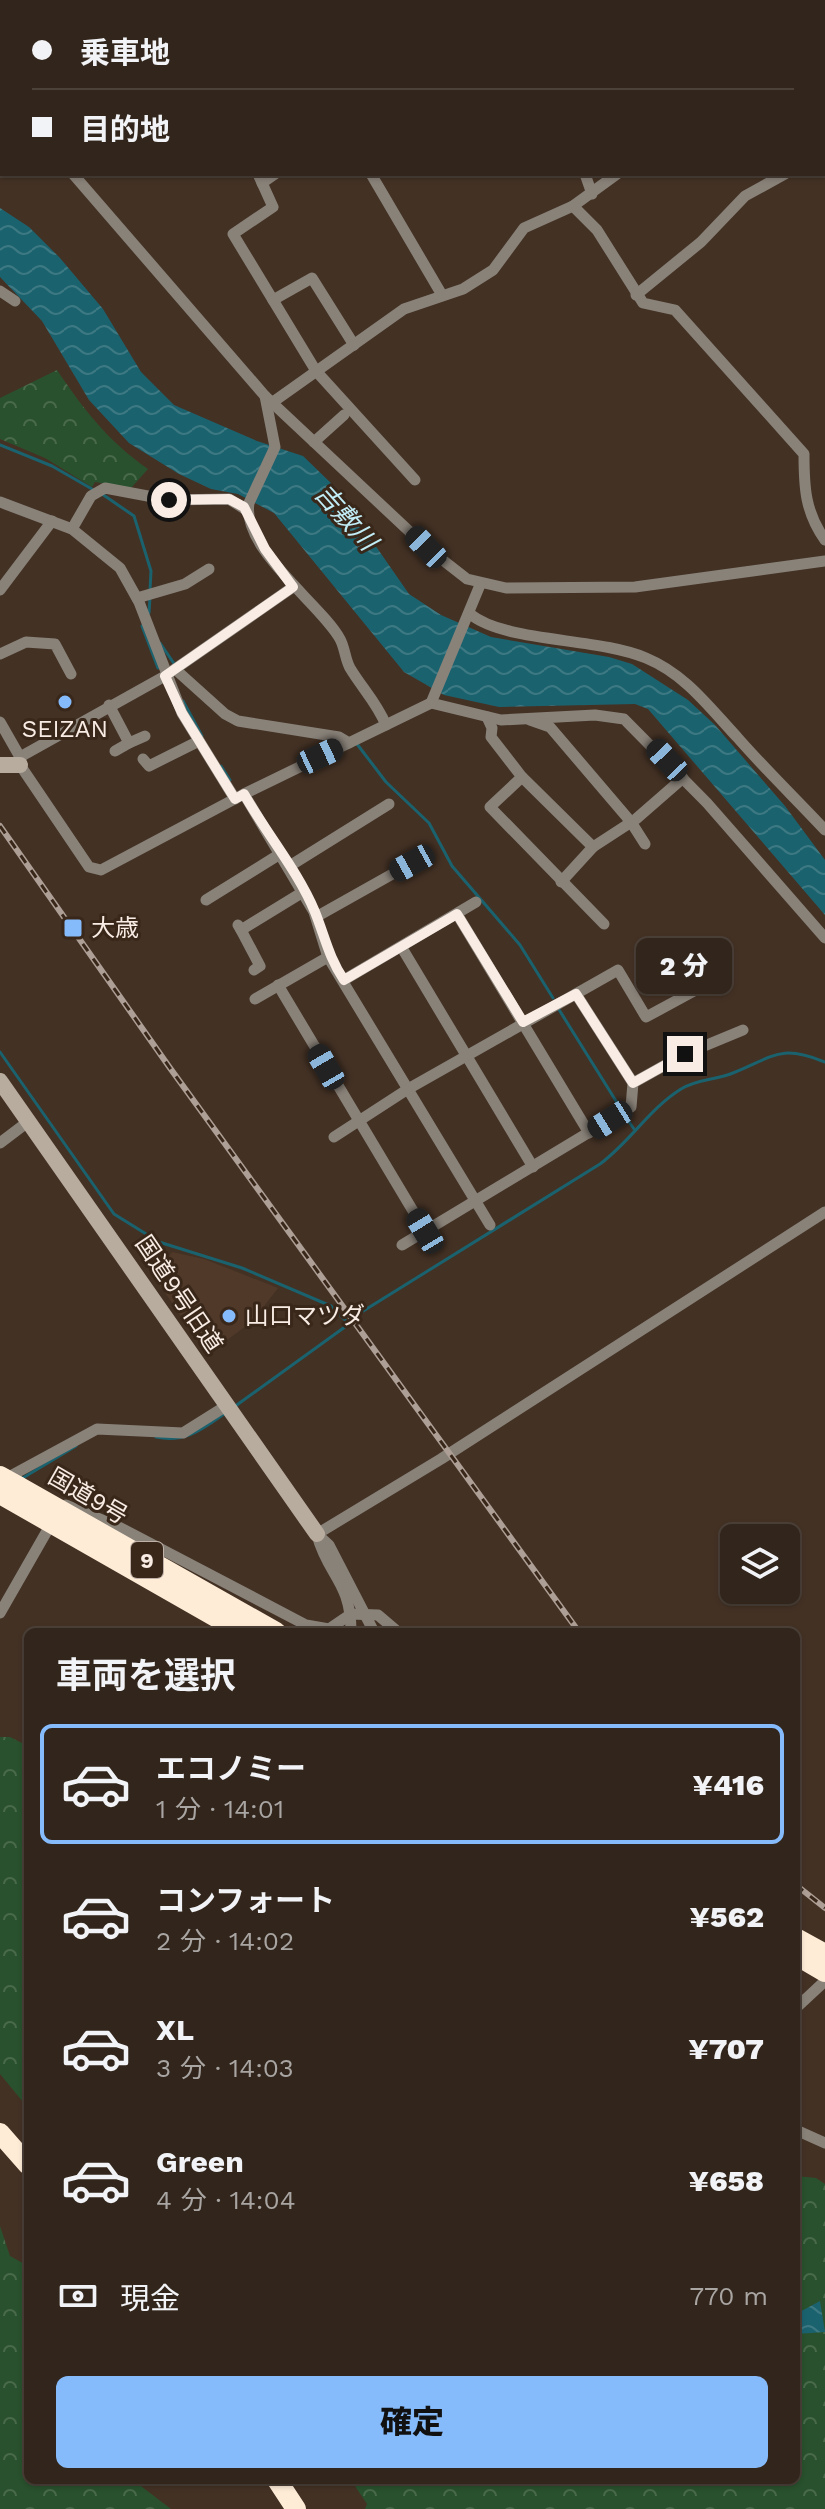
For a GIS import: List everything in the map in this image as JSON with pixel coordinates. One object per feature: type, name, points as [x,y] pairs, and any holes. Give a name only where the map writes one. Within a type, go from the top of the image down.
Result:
[{"type":"highway","name":"国道9号","points":[[4,1487],[235,1628]]},
{"type":"highway","name":"国道9号","points":[[55,1517],[268,1628]]},
{"type":"highway","points":[[800,1940],[825,1954]]},
{"type":"highway","points":[[800,1957],[825,1972]]},
{"type":"highway","points":[[0,2124],[24,2151]]},
{"type":"highway","points":[[0,2133],[24,2160]]},
{"type":"highway","points":[[277,2484],[294,2509]]},
{"type":"street","points":[[75,176],[269,399],[426,547],[480,585],[506,588],[635,587],[825,561]]},
{"type":"street","points":[[372,176],[442,295]]},
{"type":"street","points":[[586,176],[592,194]]},
{"type":"street","points":[[269,399],[316,371],[404,309],[463,289],[493,270],[524,228],[573,206],[614,176]]},
{"type":"street","points":[[636,295],[701,242],[745,196],[781,176]]},
{"type":"street","points":[[260,178],[273,207],[233,234],[316,371],[415,480]]},
{"type":"street","points":[[573,206],[597,230],[643,303],[675,310],[804,454],[804,494],[812,522],[825,540]]},
{"type":"street","points":[[273,300],[312,278],[354,345]]},
{"type":"street","points":[[0,291],[15,301]]},
{"type":"street","points":[[248,507],[275,447],[269,399]]},
{"type":"street","points":[[314,442],[344,415]]},
{"type":"street","points":[[72,529],[91,496],[105,488],[169,500],[229,499],[248,507],[265,549],[293,587],[341,640],[350,668],[368,690],[386,725]]},
{"type":"street","points":[[0,502],[72,529],[120,568],[137,598],[199,741],[288,867],[316,917],[328,957],[490,1225]]},
{"type":"street","points":[[0,590],[52,521]]},
{"type":"street","points":[[137,598],[185,584],[209,569]]},
{"type":"street","points":[[0,722],[20,761],[93,870],[101,870],[433,699],[480,585]]},
{"type":"street","points":[[0,765],[20,761],[109,705],[170,673],[293,587]]},
{"type":"street","points":[[470,614],[482,624],[501,630],[608,645],[648,658],[702,697],[825,830]]},
{"type":"street","points":[[0,654],[26,642],[55,644],[71,674]]},
{"type":"street","points":[[170,673],[238,721],[339,737],[349,743]]},
{"type":"street","points":[[433,699],[487,717],[595,715],[624,719],[683,778],[825,938]]},
{"type":"street","points":[[109,705],[129,743]]},
{"type":"street","points":[[487,717],[492,728],[491,737],[522,777],[593,847]]},
{"type":"street","points":[[526,718],[550,727],[631,822],[645,844]]},
{"type":"street","points":[[115,751],[145,736]]},
{"type":"street","points":[[143,759],[149,766],[199,741]]},
{"type":"street","points":[[522,777],[490,807],[604,924]]},
{"type":"street","points":[[561,882],[593,847],[631,822],[683,778]]},
{"type":"street","points":[[288,867],[357,827],[389,804]]},
{"type":"street","points":[[206,900],[280,854]]},
{"type":"street","points":[[316,917],[412,863]]},
{"type":"street","points":[[261,966],[240,928],[303,892]]},
{"type":"street","points":[[344,980],[476,902]]},
{"type":"street","points":[[457,914],[589,1133]]},
{"type":"street","points":[[402,948],[533,1167]]},
{"type":"street","points":[[255,999],[328,957]]},
{"type":"street","points":[[334,1137],[408,1089],[618,970],[646,1017],[694,991]]},
{"type":"street","points":[[278,985],[425,1231]]},
{"type":"street","points":[[402,1245],[631,1107],[633,1083],[576,994]]},
{"type":"street","points":[[633,1083],[685,1054],[743,1030]]},
{"type":"street","name":"国道9号旧道","points":[[0,1081],[226,1406],[317,1534],[329,1545],[373,1628]]},
{"type":"street","points":[[0,1143],[29,1121]]},
{"type":"street","points":[[317,1534],[441,1459],[825,1212]]},
{"type":"street","points":[[4,1487],[97,1429],[183,1433],[226,1406]]},
{"type":"street","points":[[0,1613],[55,1517],[66,1505],[77,1507],[315,1628]]},
{"type":"street","name":"国道9号旧道","points":[[317,1534],[321,1549],[345,1588],[351,1628]]},
{"type":"street","points":[[327,1628],[337,1627],[351,1614],[386,1619],[394,1628]]},
{"type":"street","points":[[800,2004],[825,1981]]},
{"type":"street","points":[[800,2132],[825,2143]]},
{"type":"shaded area","points":[[172,1252],[204,1259],[278,1288],[252,1322],[207,1354],[155,1278]]},
{"type":"green space","points":[[57,370],[98,424],[148,469],[131,488],[95,482],[92,487],[45,458],[0,439],[0,398]]},
{"type":"green space","points":[[0,1737],[10,1737],[24,1744],[24,2103],[0,2074]]},
{"type":"green space","points":[[800,2176],[816,2178],[825,2184],[825,2509],[365,2509],[367,2504],[354,2484],[800,2484]]},
{"type":"green space","points":[[0,2226],[10,2256],[24,2264],[24,2484],[138,2484],[171,2509],[0,2509]]},
{"type":"water","name":"吉敷川","points":[[0,208],[29,227],[60,258],[103,309],[141,372],[174,405],[257,441],[303,456],[334,486],[409,594],[441,615],[491,637],[609,657],[632,664],[688,700],[715,725],[785,806],[825,860],[825,915],[648,709],[635,704],[499,707],[444,695],[404,672],[274,513],[238,494],[211,489],[179,474],[129,443],[89,400],[42,321],[0,277]]},
{"type":"water","points":[[820,2301],[825,2332],[800,2334],[800,2312]]},
{"type":"waterway","points":[[0,445],[52,466],[92,489]]},
{"type":"waterway","points":[[102,494],[134,516],[151,571],[150,590]]},
{"type":"waterway","points":[[149,613],[150,597]]},
{"type":"waterway","points":[[142,626],[158,668]]},
{"type":"waterway","points":[[160,643],[175,665]]},
{"type":"waterway","points":[[183,701],[202,736]]},
{"type":"waterway","points":[[357,744],[386,782],[429,823],[452,866],[520,945],[553,998]]},
{"type":"waterway","points":[[221,766],[230,780]]},
{"type":"waterway","points":[[558,1008],[621,1109]]},
{"type":"waterway","points":[[0,1052],[114,1214],[159,1242],[242,1268],[331,1306],[349,1324],[234,1407]]},
{"type":"waterway","points":[[360,1313],[600,1164],[659,1106],[681,1089],[733,1073],[778,1054],[798,1054],[825,1062]]},
{"type":"waterway","points":[[625,1116],[634,1129]]},
{"type":"waterway","points":[[156,1437],[184,1437],[224,1414]]},
{"type":"waterway","points":[[21,1479],[76,1446]]},
{"type":"railway","points":[[0,826],[170,1068],[576,1628]]},
{"type":"railway","points":[[800,1888],[825,1908]]},
{"type":"place","name":"SEIZAN","points":[[65,702]]},
{"type":"place","name":"大歳","points":[[73,928]]},
{"type":"place","name":"山口マツダ","points":[[229,1316]]},
{"type":"route","points":[[169,500],[229,499],[244,507],[265,549],[293,587],[165,676],[182,713],[235,799],[244,794],[303,892],[314,912],[328,957],[344,980],[457,914],[523,1022],[576,994],[633,1083],[685,1054]]}]
